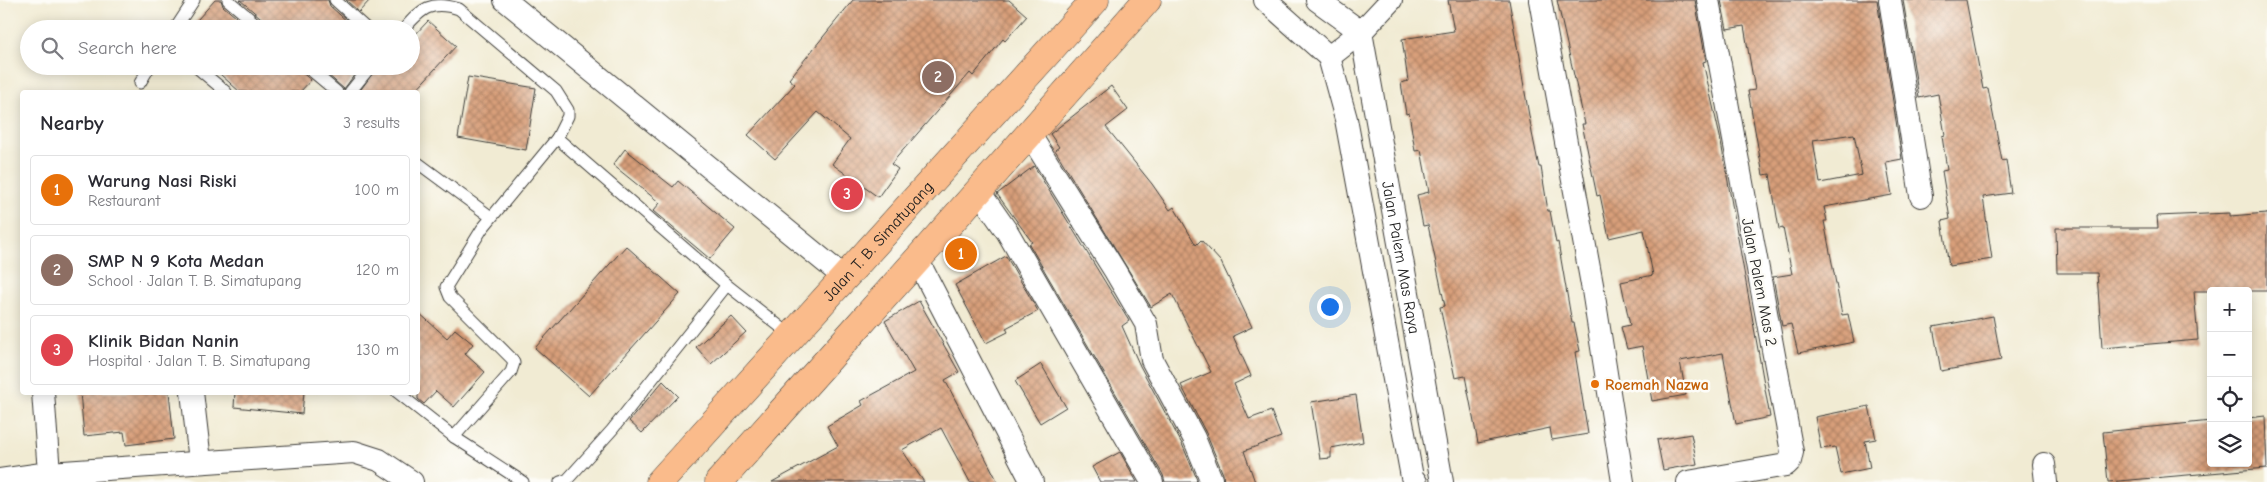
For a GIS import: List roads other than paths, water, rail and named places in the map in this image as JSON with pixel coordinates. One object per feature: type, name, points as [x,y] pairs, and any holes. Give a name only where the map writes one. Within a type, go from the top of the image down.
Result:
[{"type":"main road","name":"Jalan T. B. Simatupang","points":[[660,482],[1095,0]]},
{"type":"main road","points":[[719,482],[978,190],[1030,135],[1147,0]]},
{"type":"street","points":[[505,0],[845,278]]},
{"type":"street","points":[[1265,0],[1329,57],[1361,32],[1391,0]]},
{"type":"street","points":[[1317,0],[1361,32]]},
{"type":"street","points":[[1540,0],[1593,290],[1623,482]]},
{"type":"street","name":"Jalan Palem Mas 2","points":[[1688,482],[1786,465],[1790,460],[1792,452],[1708,0]]},
{"type":"street","points":[[1890,0],[1920,196]]},
{"type":"street","name":"Jalan Palem Mas Raya","points":[[1361,32],[1442,482]]},
{"type":"street","name":"Jalan Palem Mas Raya","points":[[1329,57],[1346,119],[1412,477],[1416,482]]},
{"type":"street","points":[[1030,135],[1146,324],[1152,360],[1194,438],[1211,479],[1210,482]]},
{"type":"street","points":[[978,190],[1008,233],[1152,482]]},
{"type":"street","points":[[917,259],[1032,482]]},
{"type":"street","points":[[42,395],[49,473]]},
{"type":"street","points":[[192,395],[200,462]]},
{"type":"street","points":[[0,480],[49,473],[354,452],[379,460],[412,482]]},
{"type":"lane","points":[[181,20],[194,0]]},
{"type":"lane","points":[[228,0],[251,20]]},
{"type":"lane","points":[[335,0],[357,20]]},
{"type":"lane","points":[[412,20],[422,9],[437,0],[447,2],[458,9],[556,91],[566,106],[568,116],[557,138],[491,218],[446,287],[446,291],[512,358],[514,363],[511,372],[454,437]]},
{"type":"lane","points":[[140,82],[144,75]]},
{"type":"lane","points":[[206,75],[224,90]]},
{"type":"lane","points":[[317,75],[335,90]]},
{"type":"lane","points":[[352,90],[364,75]]},
{"type":"lane","points":[[557,138],[727,284],[792,336]]},
{"type":"lane","points":[[420,165],[491,218]]},
{"type":"lane","points":[[566,481],[612,430],[727,284]]},
{"type":"lane","points":[[401,395],[454,437],[523,482]]},
{"type":"place","name":"SMP N 9 Kota Medan","points":[[938,77]]},
{"type":"place","name":"Klinik Bidan Nanin","points":[[847,194]]},
{"type":"place","name":"Warung Nasi Riski","points":[[961,254]]},
{"type":"place","name":"Roemah Nazwa","points":[[1595,384]]}]
